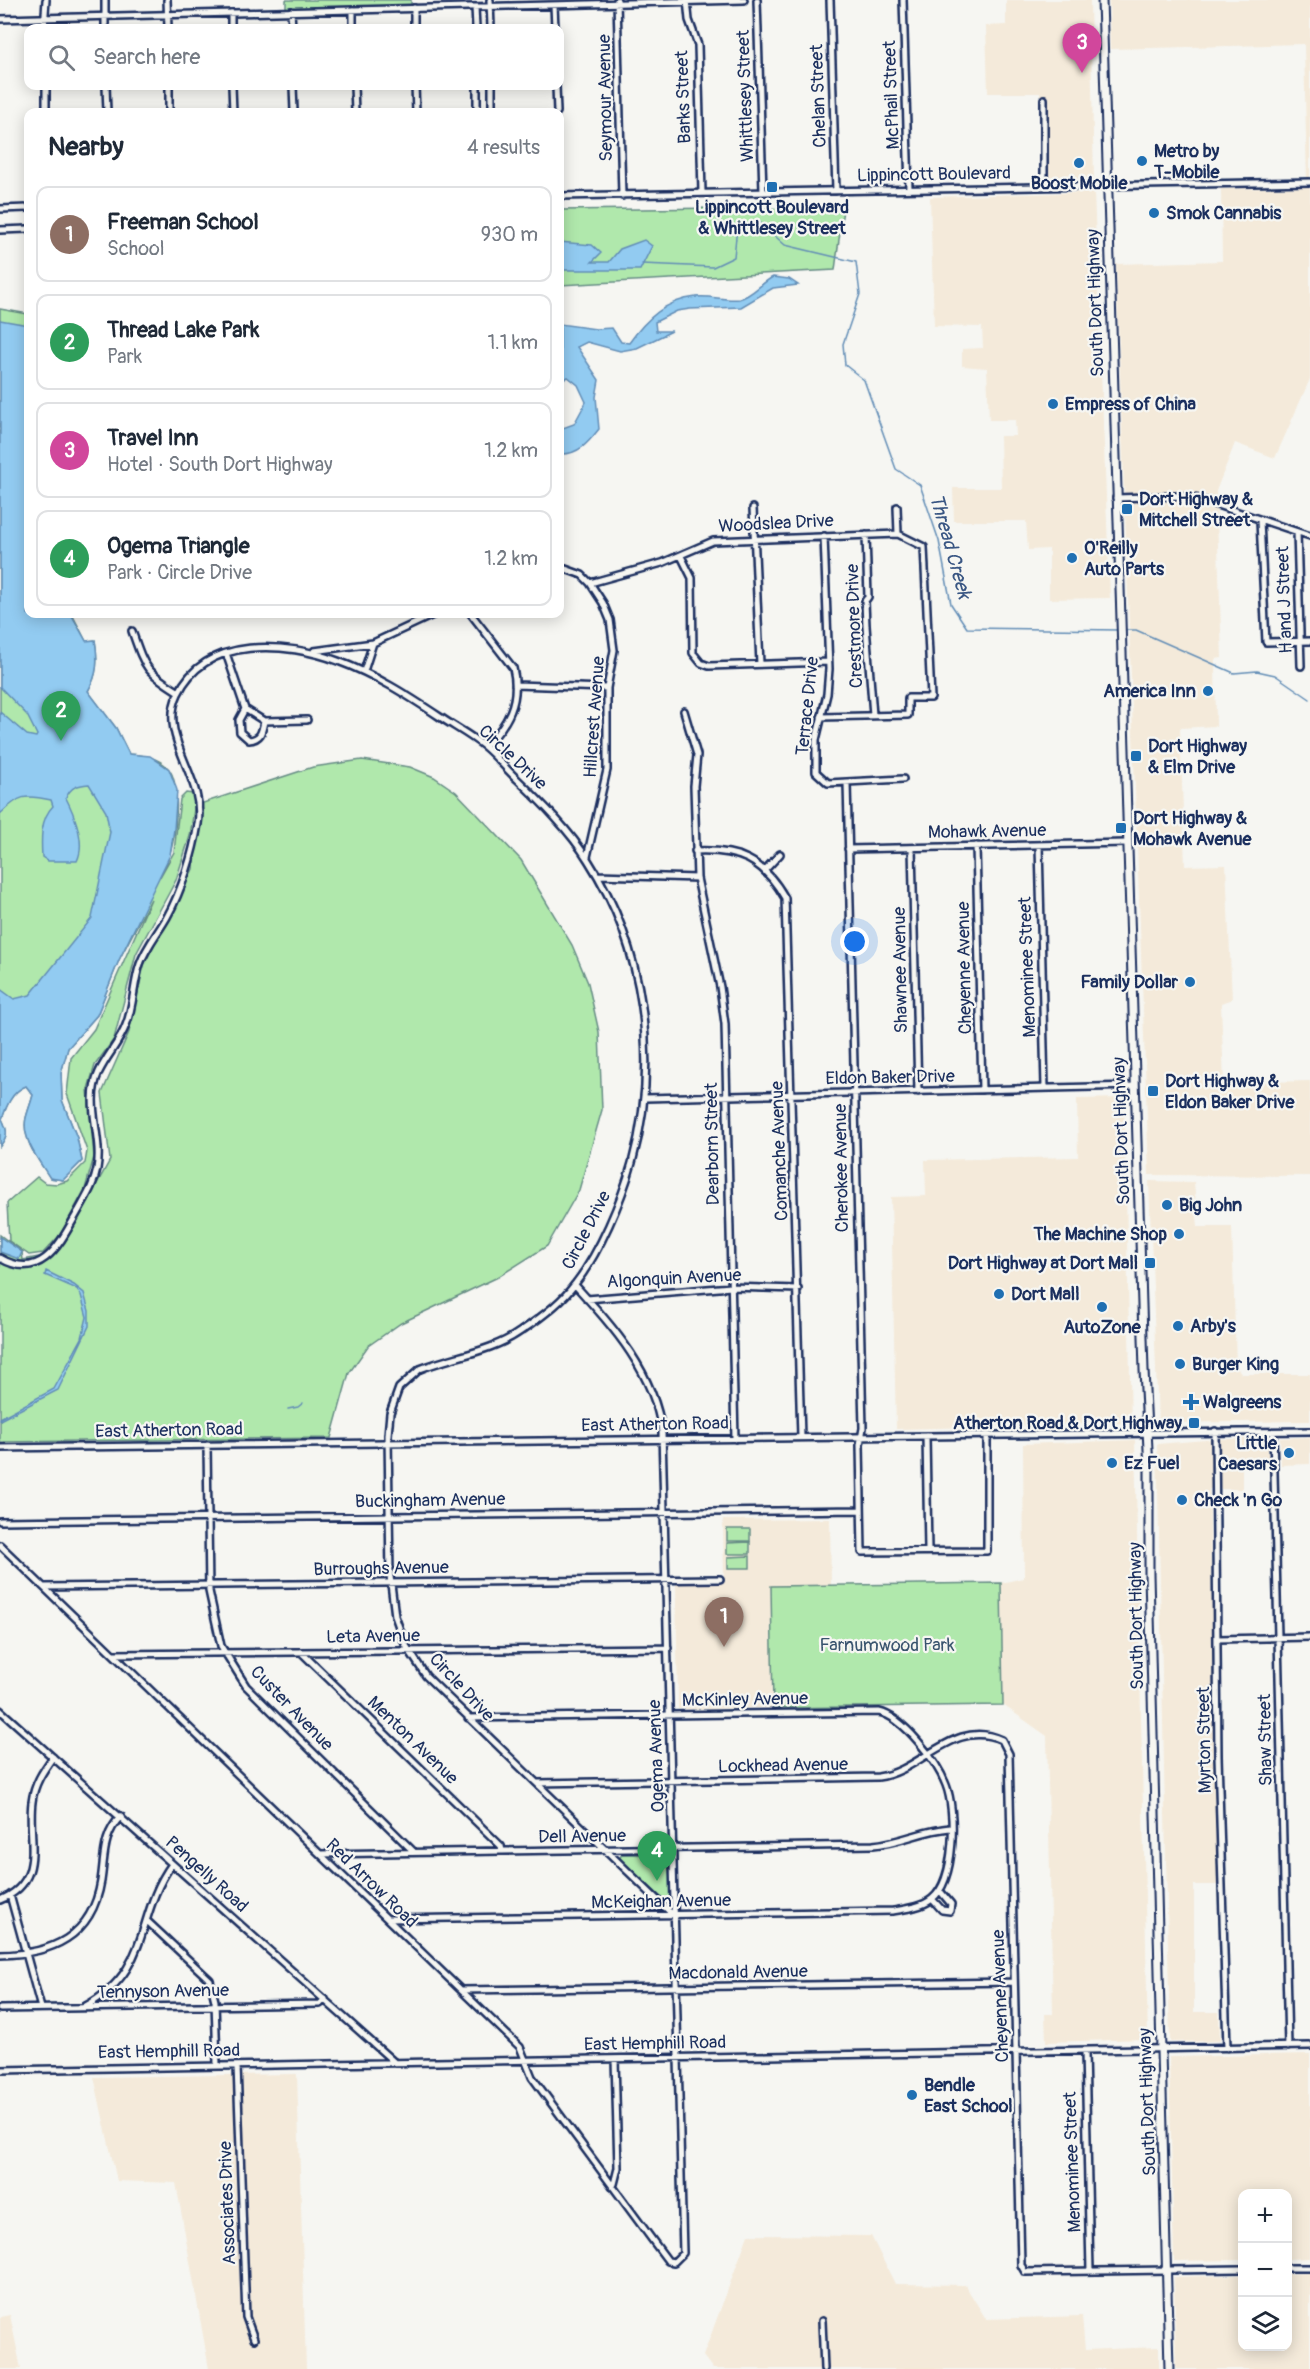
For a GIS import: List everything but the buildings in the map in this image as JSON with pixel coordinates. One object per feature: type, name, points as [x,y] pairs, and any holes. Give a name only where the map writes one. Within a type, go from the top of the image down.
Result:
[{"type":"main road","name":"South Dort Highway","points":[[1102,0],[1116,498],[1123,638],[1127,843],[1146,1433],[1150,1492],[1149,1574],[1168,2369]]},
{"type":"street","points":[[45,0],[45,24]]},
{"type":"street","points":[[105,0],[105,24]]},
{"type":"street","points":[[167,0],[168,24]]},
{"type":"street","points":[[490,0],[491,24]]},
{"type":"street","points":[[0,19],[744,0]]},
{"type":"street","name":"Whittlesey Street","points":[[758,0],[763,192]]},
{"type":"street","name":"Chelan Street","points":[[830,0],[836,191]]},
{"type":"street","name":"McPhail Street","points":[[903,0],[909,189]]},
{"type":"street","name":"Barks Street","points":[[687,1],[689,20],[698,45],[702,193]]},
{"type":"street","name":"Seymour Avenue","points":[[617,2],[622,196]]},
{"type":"street","points":[[554,5],[555,24]]},
{"type":"street","points":[[475,7],[476,24]]},
{"type":"street","points":[[414,8],[414,24]]},
{"type":"street","points":[[352,10],[353,24]]},
{"type":"street","points":[[291,11],[292,24]]},
{"type":"street","points":[[231,13],[231,24]]},
{"type":"street","points":[[46,90],[46,108]]},
{"type":"street","points":[[106,90],[107,108]]},
{"type":"street","points":[[169,90],[169,108]]},
{"type":"street","points":[[232,90],[233,108]]},
{"type":"street","points":[[293,90],[294,108]]},
{"type":"street","points":[[354,90],[355,108]]},
{"type":"street","points":[[415,90],[416,108]]},
{"type":"street","points":[[477,90],[477,108]]},
{"type":"street","points":[[492,90],[492,108]]},
{"type":"street","points":[[556,90],[557,108]]},
{"type":"street","points":[[1044,99],[1044,187]]},
{"type":"street","name":"Lippincott Boulevard","points":[[564,196],[1310,182]]},
{"type":"street","points":[[0,209],[24,208]]},
{"type":"street","points":[[0,230],[24,229]]},
{"type":"street","points":[[1116,498],[1178,496],[1199,499],[1310,536]]},
{"type":"street","points":[[897,507],[898,534]]},
{"type":"street","points":[[753,508],[760,664]]},
{"type":"street","points":[[1260,521],[1266,642],[1310,641]]},
{"type":"street","name":"H and J Street","points":[[1297,532],[1301,666]]},
{"type":"street","name":"Woodslea Drive","points":[[590,582],[681,556],[713,541],[898,534],[924,547],[932,698],[908,698],[908,715],[873,715]]},
{"type":"street","name":"Crestmore Drive","points":[[866,535],[868,597],[865,602],[873,715]]},
{"type":"street","name":"Terrace Drive","points":[[824,536],[827,694],[816,740],[816,772],[828,783],[847,783]]},
{"type":"street","points":[[681,556],[692,578],[693,653],[705,666],[828,662]]},
{"type":"street","points":[[564,568],[582,575],[590,582]]},
{"type":"street","name":"Hillcrest Avenue","points":[[587,857],[607,770],[607,688],[614,650],[613,633],[603,603],[590,582]]},
{"type":"street","points":[[313,652],[373,643],[406,630],[428,618]]},
{"type":"street","points":[[474,618],[513,668],[517,694],[511,713],[499,732],[485,747]]},
{"type":"street","points":[[0,1258],[16,1266],[24,1265],[44,1260],[55,1251],[68,1232],[96,1175],[98,1146],[92,1108],[95,1084],[128,1022],[140,963],[174,902],[198,825],[200,799],[176,741],[172,718],[179,692],[154,677],[147,669],[132,631]]},
{"type":"street","points":[[364,671],[373,643]]},
{"type":"street","name":"Circle Drive","points":[[179,692],[201,667],[226,653],[246,647],[313,652],[391,684],[485,747],[531,792],[587,857],[598,875],[626,944],[640,991],[646,1038],[645,1098],[639,1139],[625,1187],[604,1235],[575,1285],[523,1330],[504,1342],[446,1359],[410,1376],[399,1388],[392,1402],[389,1443],[390,1582],[395,1616],[409,1651],[426,1676],[675,1917]]},
{"type":"street","points":[[226,653],[245,709],[264,721],[307,720]]},
{"type":"street","points":[[515,685],[607,688]]},
{"type":"street","points":[[245,709],[239,720],[238,728],[249,740],[260,736],[264,721]]},
{"type":"street","name":"Dearborn Street","points":[[684,711],[698,755],[694,786],[697,878],[720,987],[725,1024],[735,1438]]},
{"type":"street","points":[[821,717],[873,715]]},
{"type":"street","points":[[847,783],[903,779]]},
{"type":"street","name":"Cherokee Avenue","points":[[847,783],[862,1437],[862,1552],[928,1551]]},
{"type":"street","name":"Mohawk Avenue","points":[[848,849],[1127,843]]},
{"type":"street","name":"Menominee Street","points":[[1039,845],[1045,1088]]},
{"type":"street","name":"Cheyenne Avenue","points":[[976,846],[982,1090]]},
{"type":"street","name":"Shawnee Avenue","points":[[912,848],[918,1092]]},
{"type":"street","name":"Comanche Avenue","points":[[695,851],[731,852],[752,860],[765,870],[778,885],[785,898],[801,1437]]},
{"type":"street","points":[[765,870],[780,854]]},
{"type":"street","points":[[598,875],[697,878]]},
{"type":"street","name":"Eldon Baker Drive","points":[[645,1098],[1135,1086]]},
{"type":"street","name":"Ogema Avenue","points":[[575,1285],[613,1328],[643,1372],[659,1410],[662,1439],[672,1782],[683,2253]]},
{"type":"street","name":"Algonquin Avenue","points":[[587,1299],[731,1287],[798,1289]]},
{"type":"street","name":"Myrton Street","points":[[1215,1431],[1217,1639],[1227,2048]]},
{"type":"street","name":"East Atherton Road","points":[[0,1448],[1310,1431]]},
{"type":"street","name":"Shaw Street","points":[[1273,1432],[1288,2047]]},
{"type":"street","points":[[926,1436],[928,1551],[987,1551],[987,1435]]},
{"type":"street","name":"Custer Avenue","points":[[207,1444],[209,1585],[214,1620],[225,1652],[246,1686],[414,1852]]},
{"type":"street","name":"Buckingham Avenue","points":[[0,1521],[861,1510]]},
{"type":"street","name":"Red Arrow Road","points":[[0,1545],[520,2047],[532,2077],[614,2184],[668,2261],[674,2262],[683,2253]]},
{"type":"street","name":"Burroughs Avenue","points":[[44,1587],[720,1580]]},
{"type":"street","points":[[1217,1639],[1310,1637]]},
{"type":"street","name":"Leta Avenue","points":[[114,1654],[668,1648]]},
{"type":"street","name":"Menton Avenue","points":[[301,1652],[501,1846],[502,1851]]},
{"type":"street","name":"Pengelly Road","points":[[0,1710],[394,2062]]},
{"type":"street","name":"McKinley Avenue","points":[[468,1718],[879,1712],[890,1715],[898,1721],[926,1754]]},
{"type":"street","name":"Lockhead Avenue","points":[[537,1784],[878,1778],[901,1771],[951,1740],[985,1735],[1002,1740],[1009,1754]]},
{"type":"street","points":[[926,1754],[948,1790],[950,1828]]},
{"type":"street","name":"Cheyenne Avenue","points":[[1009,1754],[1021,2265],[1025,2272],[1090,2271]]},
{"type":"street","points":[[0,1900],[10,1895],[29,1871],[33,1855],[31,1804],[34,1789],[53,1757]]},
{"type":"street","points":[[0,1955],[24,1954],[53,1947],[67,1940],[86,1921],[99,1888],[107,1835],[121,1816]]},
{"type":"street","name":"Dell Avenue","points":[[320,1854],[889,1844],[933,1830],[950,1828]]},
{"type":"street","name":"McKeighan Avenue","points":[[388,1920],[675,1917],[893,1911],[916,1906],[936,1895],[946,1881],[951,1865],[950,1828]]},
{"type":"street","points":[[82,2007],[97,2000],[126,1970],[138,1952],[155,1891],[172,1864]]},
{"type":"street","points":[[10,1895],[24,1954],[41,2008]]},
{"type":"street","points":[[147,1922],[204,1973],[213,1989],[217,2064]]},
{"type":"street","name":"Macdonald Avenue","points":[[462,1990],[1014,1982]]},
{"type":"street","name":"Tennyson Avenue","points":[[0,2009],[320,2004],[325,1999]]},
{"type":"street","name":"East Hemphill Road","points":[[0,2070],[217,2064],[237,2066],[1085,2052],[1310,2046]]},
{"type":"street","name":"Menominee Street","points":[[1085,2052],[1090,2271]]},
{"type":"street","points":[[614,2184],[618,2168],[615,2059]]},
{"type":"street","name":"Associates Drive","points":[[237,2066],[246,2317],[254,2339]]},
{"type":"street","points":[[1292,2268],[1310,2268]]},
{"type":"street","points":[[1090,2271],[1238,2269]]},
{"type":"street","points":[[822,2321],[824,2369]]},
{"type":"shaded area","points":[[1006,0],[1090,0],[1094,179],[1040,179],[1040,93],[988,93],[986,26],[1006,25]]},
{"type":"shaded area","points":[[1109,0],[1310,0],[1310,379],[1275,458],[1235,443],[1216,491],[1222,658],[1215,659],[1216,726],[1180,728],[1185,866],[1226,865],[1232,999],[1221,1003],[1224,1083],[1310,1081],[1310,1176],[1149,1175],[1116,264],[1222,261],[1221,189],[1307,187],[1304,44],[1110,49]]},
{"type":"shaded area","points":[[1094,192],[1110,598],[1049,599],[1049,549],[1028,550],[1026,521],[954,521],[953,488],[1001,488],[1000,436],[1016,436],[1015,420],[989,420],[987,368],[962,366],[962,349],[983,348],[982,327],[934,326],[930,197]]},
{"type":"shaded area","points":[[1124,1098],[1131,1423],[896,1429],[891,1197],[926,1196],[925,1160],[1078,1157],[1077,1099]]},
{"type":"shaded area","points":[[1149,1181],[1194,1182],[1198,1227],[1232,1227],[1236,1366],[1241,1374],[1310,1374],[1310,1421],[1158,1423]]},
{"type":"shaded area","points":[[1310,1437],[1310,1464],[1281,1465],[1280,1438]]},
{"type":"shaded area","points":[[1218,1439],[1268,1439],[1268,1466],[1242,1466],[1242,1489],[1209,1489],[1219,1885],[1194,1885],[1194,2012],[1219,2012],[1220,2041],[1170,2042],[1157,1444]]},
{"type":"shaded area","points":[[1135,1440],[1148,2039],[1046,2042],[1045,2014],[1053,2014],[1047,1736],[1003,1705],[1001,1583],[1024,1578],[1023,1444]]},
{"type":"shaded area","points":[[830,1519],[831,1585],[771,1586],[773,1708],[678,1709],[676,1583],[724,1582],[723,1520]]},
{"type":"shaded area","points":[[1310,2054],[1310,2258],[1292,2259],[1292,2189],[1238,2189],[1238,2260],[1174,2261],[1169,2057]]},
{"type":"shaded area","points":[[297,2074],[306,2369],[209,2369],[176,2183],[117,2181],[94,2077]]},
{"type":"shaded area","points":[[748,2235],[871,2236],[895,2284],[965,2285],[986,2319],[1082,2316],[1085,2350],[1159,2347],[1159,2369],[713,2369],[703,2356]]},
{"type":"shaded area","points":[[1310,2273],[1310,2369],[1176,2369],[1174,2277],[1238,2275],[1238,2351],[1292,2351],[1292,2274]]},
{"type":"shaded area","points":[[10,2315],[21,2369],[0,2369],[0,2317]]},
{"type":"green space","points":[[286,0],[411,0],[411,6],[286,10]]},
{"type":"green space","points":[[843,209],[835,270],[564,285],[564,210]]},
{"type":"green space","points":[[0,309],[24,313],[24,618],[74,618],[86,641],[95,640],[96,667],[94,679],[88,691],[116,728],[129,754],[155,759],[168,768],[175,786],[176,811],[172,847],[160,877],[174,852],[180,799],[186,793],[193,794],[195,802],[190,836],[176,880],[136,954],[114,1039],[95,1065],[88,1089],[94,1157],[85,1189],[60,1235],[43,1253],[29,1255],[9,1241],[7,1203],[37,1177],[45,1183],[57,1184],[67,1181],[85,1163],[87,1151],[67,1094],[71,1058],[94,1029],[151,899],[119,960],[97,1015],[68,1048],[61,1073],[62,1100],[77,1138],[82,1161],[63,1180],[50,1178],[32,1150],[26,1134],[26,1118],[33,1095],[26,1086],[13,1095],[5,1109],[2,1119],[6,1133],[0,1146]]},
{"type":"green space","points":[[362,760],[410,767],[434,777],[456,792],[521,860],[572,945],[588,983],[599,1032],[602,1110],[579,1190],[547,1246],[498,1277],[401,1323],[368,1346],[349,1373],[331,1438],[0,1442],[0,1235],[22,1252],[23,1260],[54,1254],[65,1242],[110,1160],[102,1093],[129,1032],[144,965],[193,869],[203,803],[313,767]]},
{"type":"green space","points":[[727,1529],[750,1529],[750,1541],[727,1541]]},
{"type":"green space","points":[[750,1542],[750,1554],[727,1554],[727,1543]]},
{"type":"green space","points":[[750,1556],[750,1568],[728,1568],[728,1557]]},
{"type":"green space","name":"Farnumwood Park","points":[[1001,1583],[1003,1705],[773,1708],[771,1586]]},
{"type":"green space","points":[[622,1854],[670,1855],[670,1905],[619,1859]]},
{"type":"water","points":[[644,240],[652,246],[640,270],[564,270],[564,242],[592,245],[601,253],[592,262],[609,262],[620,249]]},
{"type":"water","points":[[773,277],[789,279],[798,285],[773,288],[741,307],[677,311],[655,322],[656,331],[672,331],[637,348],[620,351],[587,342],[577,347],[599,380],[596,397],[599,429],[587,443],[577,450],[564,454],[564,428],[574,424],[586,402],[578,385],[568,377],[564,380],[564,325],[596,329],[612,328],[621,342],[629,343],[642,326],[658,312],[675,302],[701,297],[739,299]]},
{"type":"water","points":[[0,320],[24,324],[24,618],[73,618],[86,641],[95,640],[96,667],[94,679],[88,691],[116,728],[129,754],[150,756],[169,769],[177,790],[170,855],[119,960],[97,1015],[68,1048],[61,1073],[62,1100],[77,1138],[82,1161],[63,1180],[50,1178],[29,1142],[25,1126],[33,1095],[26,1086],[13,1095],[5,1109],[2,1119],[6,1133],[0,1146],[0,989],[14,999],[30,995],[92,918],[110,832],[106,812],[89,784],[75,787],[66,798],[80,837],[77,861],[48,861],[42,857],[42,830],[53,806],[51,800],[23,798],[0,814],[0,712],[27,735],[36,737],[37,735],[27,715],[0,687]]},
{"type":"water","points":[[0,1237],[22,1252],[19,1259],[0,1252]]},
{"type":"water","points":[[46,1271],[74,1285],[84,1293],[89,1311],[89,1326],[58,1390],[0,1420],[54,1389],[82,1338],[87,1317],[81,1295],[77,1289],[45,1275]]},
{"type":"waterway","name":"Thread Creek","points":[[642,264],[713,267],[734,257],[737,227],[758,221],[785,245],[856,262],[860,294],[843,344],[845,365],[864,380],[896,469],[920,485],[939,541],[951,604],[967,628],[1119,630]]},
{"type":"waterway","name":"Thread Creek","points":[[1124,630],[1136,630],[1234,673],[1257,671],[1275,675],[1310,699]]},
{"type":"waterway","points":[[288,1409],[298,1407],[303,1403]]},
{"type":"place","name":"Travel Inn","points":[[1082,73]]},
{"type":"place","name":"Metro by T-Mobile","points":[[1142,161]]},
{"type":"place","name":"Boost Mobile","points":[[1079,163]]},
{"type":"place","name":"Lippincott Boulevard & Whittlesey Street","points":[[772,187]]},
{"type":"place","name":"Smok Cannabis","points":[[1154,213]]},
{"type":"place","name":"Empress of China","points":[[1053,404]]},
{"type":"place","name":"Dort Highway & Mitchell Street","points":[[1127,509]]},
{"type":"place","name":"O'Reilly Auto Parts","points":[[1072,558]]},
{"type":"place","name":"America Inn","points":[[1208,691]]},
{"type":"place","name":"Thread Lake Park","points":[[61,741]]},
{"type":"place","name":"Dort Highway & Elm Drive","points":[[1136,756]]},
{"type":"place","name":"Dort Highway & Mohawk Avenue","points":[[1121,828]]},
{"type":"place","name":"Family Dollar","points":[[1190,982]]},
{"type":"place","name":"Dort Highway & Eldon Baker Drive","points":[[1153,1091]]},
{"type":"place","name":"Big John","points":[[1167,1205]]},
{"type":"place","name":"The Machine Shop","points":[[1179,1234]]},
{"type":"place","name":"Dort Highway at Dort Mall","points":[[1150,1263]]},
{"type":"place","name":"Dort Mall","points":[[999,1294]]},
{"type":"place","name":"AutoZone","points":[[1102,1307]]},
{"type":"place","name":"Arby's","points":[[1178,1326]]},
{"type":"place","name":"Burger King","points":[[1180,1364]]},
{"type":"place","name":"Walgreens","points":[[1191,1402]]},
{"type":"place","name":"Atherton Road & Dort Highway","points":[[1194,1423]]},
{"type":"place","name":"Little Caesars","points":[[1289,1453]]},
{"type":"place","name":"Ez Fuel","points":[[1112,1463]]},
{"type":"place","name":"Check 'n Go","points":[[1182,1500]]},
{"type":"place","name":"Freeman School","points":[[724,1647]]},
{"type":"place","name":"Ogema Triangle","points":[[657,1881]]},
{"type":"place","name":"Bendle East School","points":[[912,2095]]}]
